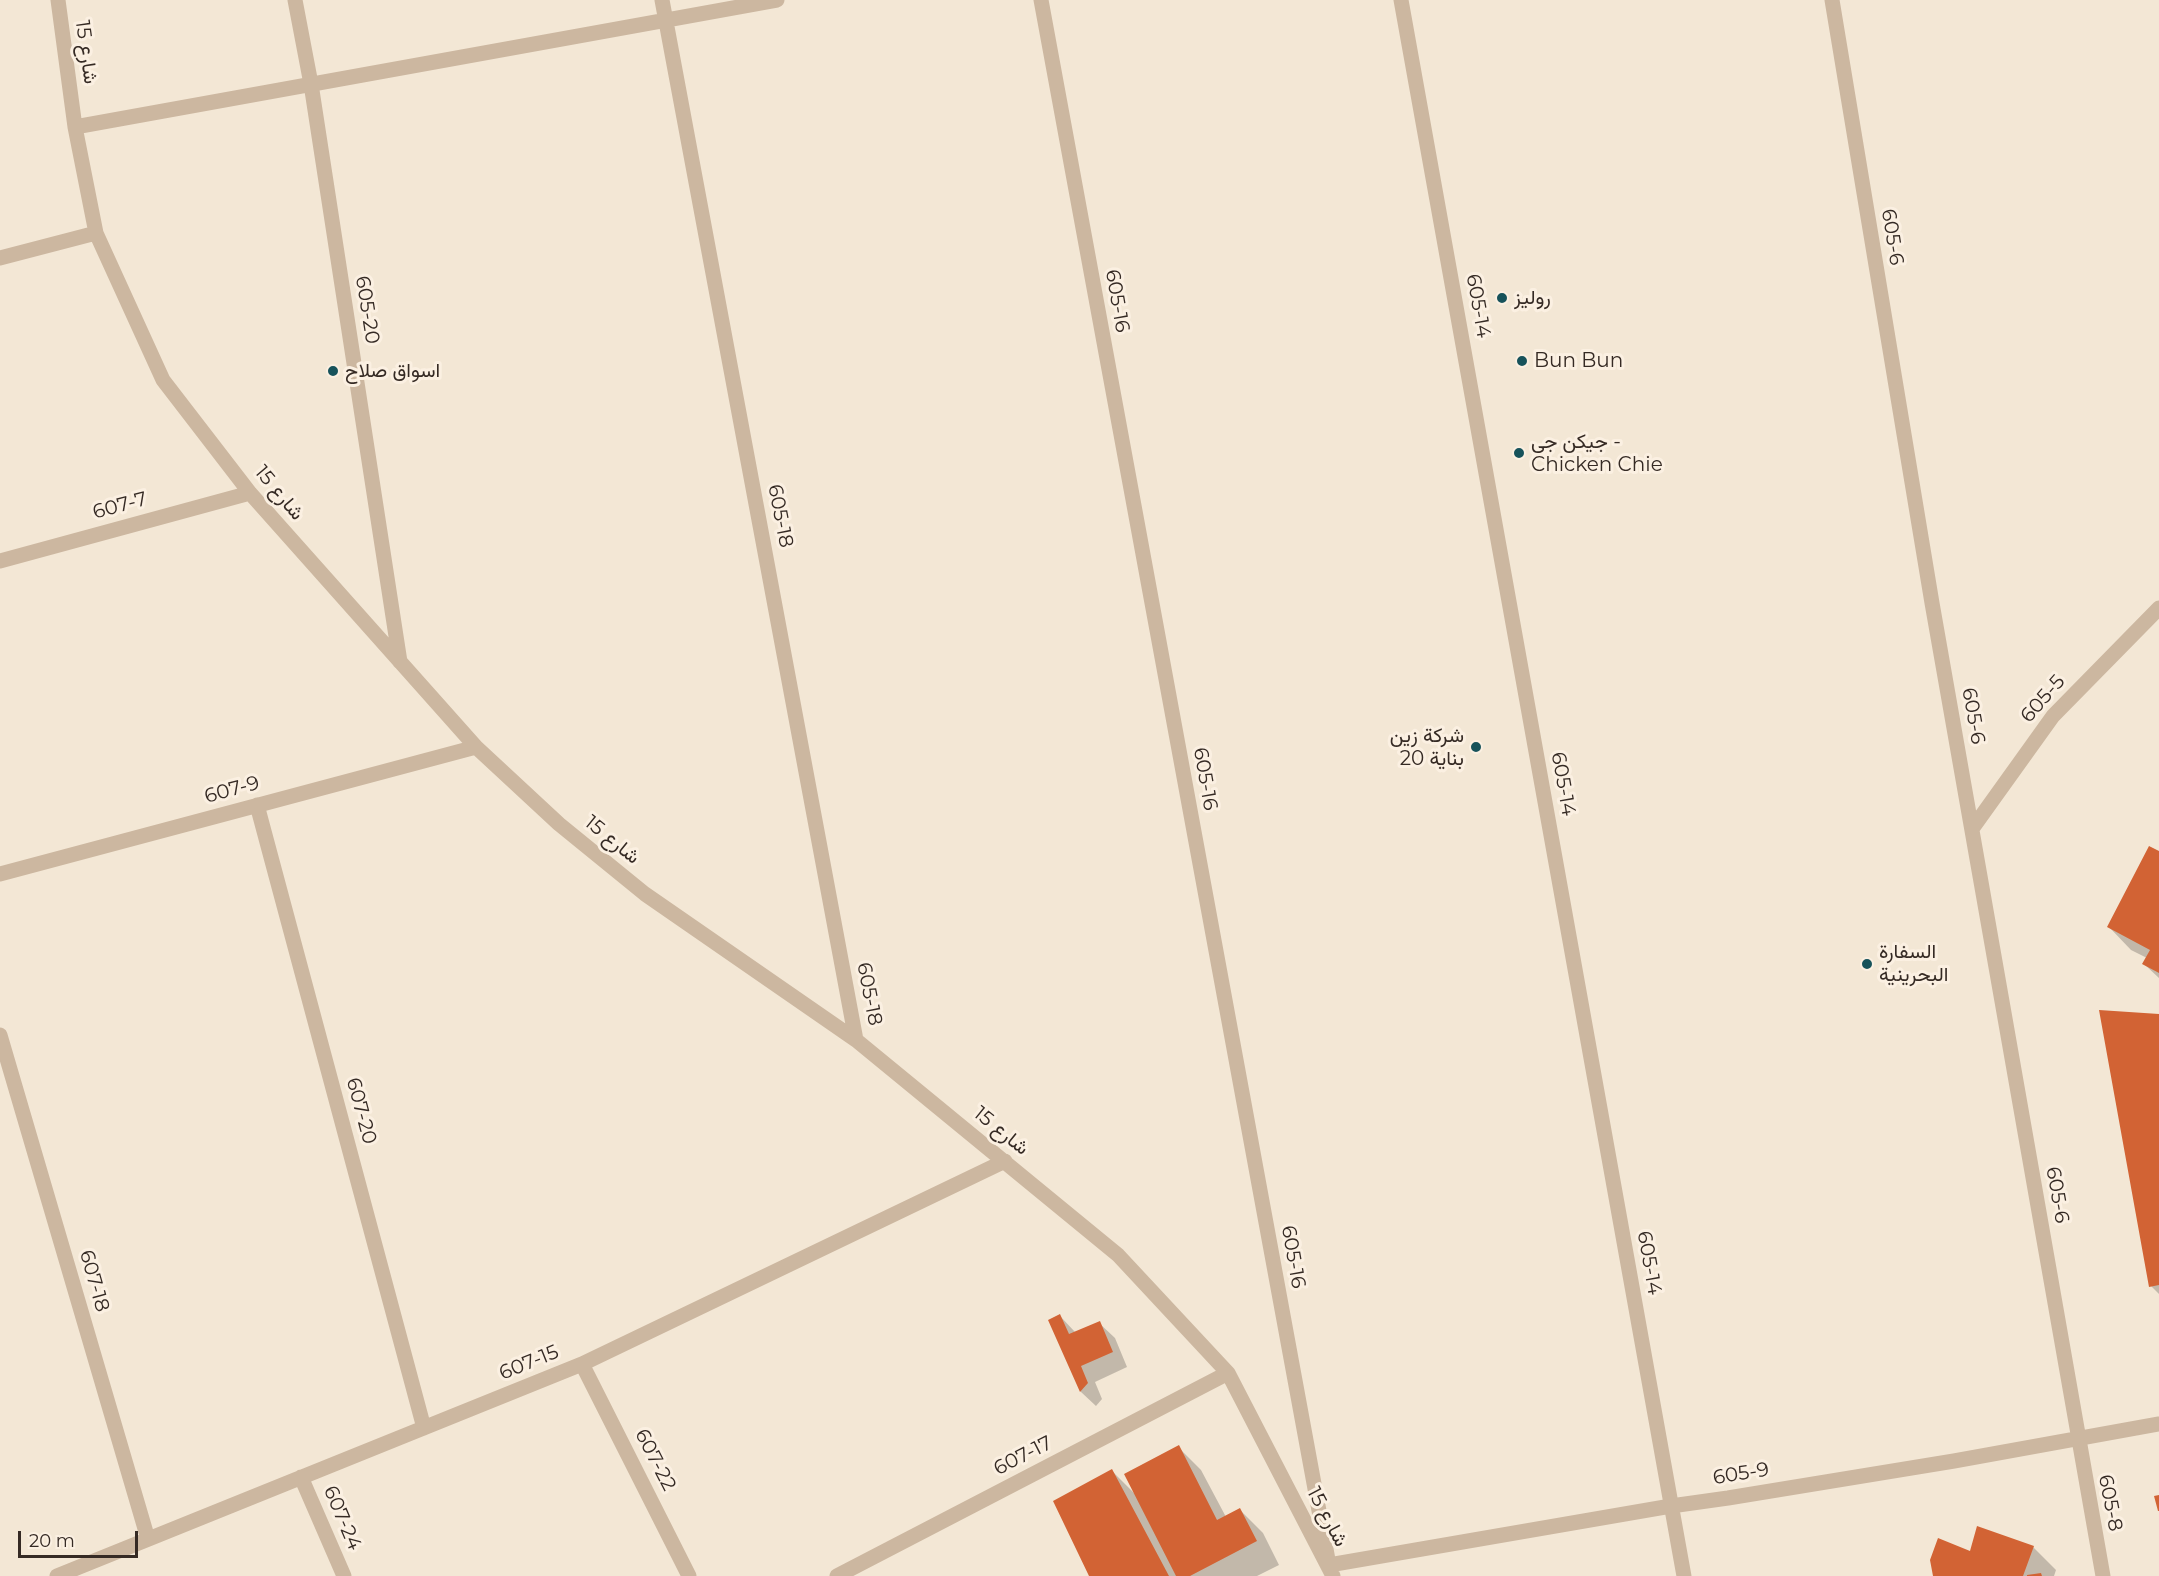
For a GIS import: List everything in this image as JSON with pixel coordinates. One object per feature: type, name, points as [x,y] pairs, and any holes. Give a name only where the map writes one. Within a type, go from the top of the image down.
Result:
[{"type":"street","name":"شارع 15","points":[[58,0],[75,127],[96,233],[163,380],[250,492],[476,747],[559,825],[645,894],[856,1040],[1118,1255],[1228,1373],[1331,1570]]},
{"type":"street","name":"605-20","points":[[295,0],[311,84],[400,662]]},
{"type":"street","name":"605-18","points":[[662,0],[856,1040]]},
{"type":"street","points":[[75,127],[777,0]]},
{"type":"street","name":"605-16","points":[[1041,0],[1331,1570]]},
{"type":"street","name":"605-14","points":[[1401,0],[1684,1576]]},
{"type":"street","name":"605-6","points":[[1832,0],[1930,591],[2077,1438]]},
{"type":"street","points":[[0,258],[96,233]]},
{"type":"street","name":"607-7","points":[[0,561],[250,492]]},
{"type":"street","name":"605-5","points":[[1972,830],[2053,716],[2159,608]]},
{"type":"street","name":"607-9","points":[[0,874],[476,747]]},
{"type":"street","name":"607-20","points":[[257,805],[424,1428]]},
{"type":"street","name":"607-18","points":[[0,1035],[148,1539]]},
{"type":"street","name":"607-15","points":[[57,1576],[582,1364],[1005,1161]]},
{"type":"street","name":"607-22","points":[[582,1364],[689,1576]]},
{"type":"street","name":"607-17","points":[[837,1576],[1228,1373]]},
{"type":"street","name":"605-9","points":[[1331,1570],[1671,1506],[1739,1497],[2159,1424]]},
{"type":"street","name":"605-8","points":[[2077,1438],[2103,1576]]},
{"type":"street","name":"607-24","points":[[301,1477],[344,1576]]},
{"type":"building","points":[[2149,846],[2159,851],[2159,973],[2142,964],[2150,950],[2107,927]]},
{"type":"building","points":[[2099,1010],[2159,1014],[2159,1285],[2149,1287]]},
{"type":"building","points":[[1060,1314],[1069,1334],[1100,1321],[1113,1352],[1081,1366],[1088,1383],[1080,1392],[1048,1320]]},
{"type":"building","points":[[1179,1445],[1217,1520],[1240,1508],[1257,1541],[1190,1576],[1176,1576],[1124,1474]]},
{"type":"building","points":[[1112,1469],[1169,1576],[1089,1576],[1053,1501]]},
{"type":"building","points":[[2159,1495],[2159,1511],[2158,1511],[2154,1496]]},
{"type":"building","points":[[1977,1526],[2034,1546],[2023,1576],[1933,1576],[1930,1560],[1938,1538],[1970,1551]]},
{"type":"building","points":[[2041,1573],[2042,1576],[2027,1576],[2027,1575]]},
{"type":"place","name":"روليز","points":[[1502,298]]},
{"type":"place","name":"Bun Bun","points":[[1522,361]]},
{"type":"place","name":"اسواق صلاح","points":[[333,371]]},
{"type":"place","name":"جيكن جي - Chicken Chie","points":[[1519,453]]},
{"type":"place","name":"شركة زين بناية 20","points":[[1476,747]]},
{"type":"place","name":"السفارة البحرينية","points":[[1867,964]]}]
